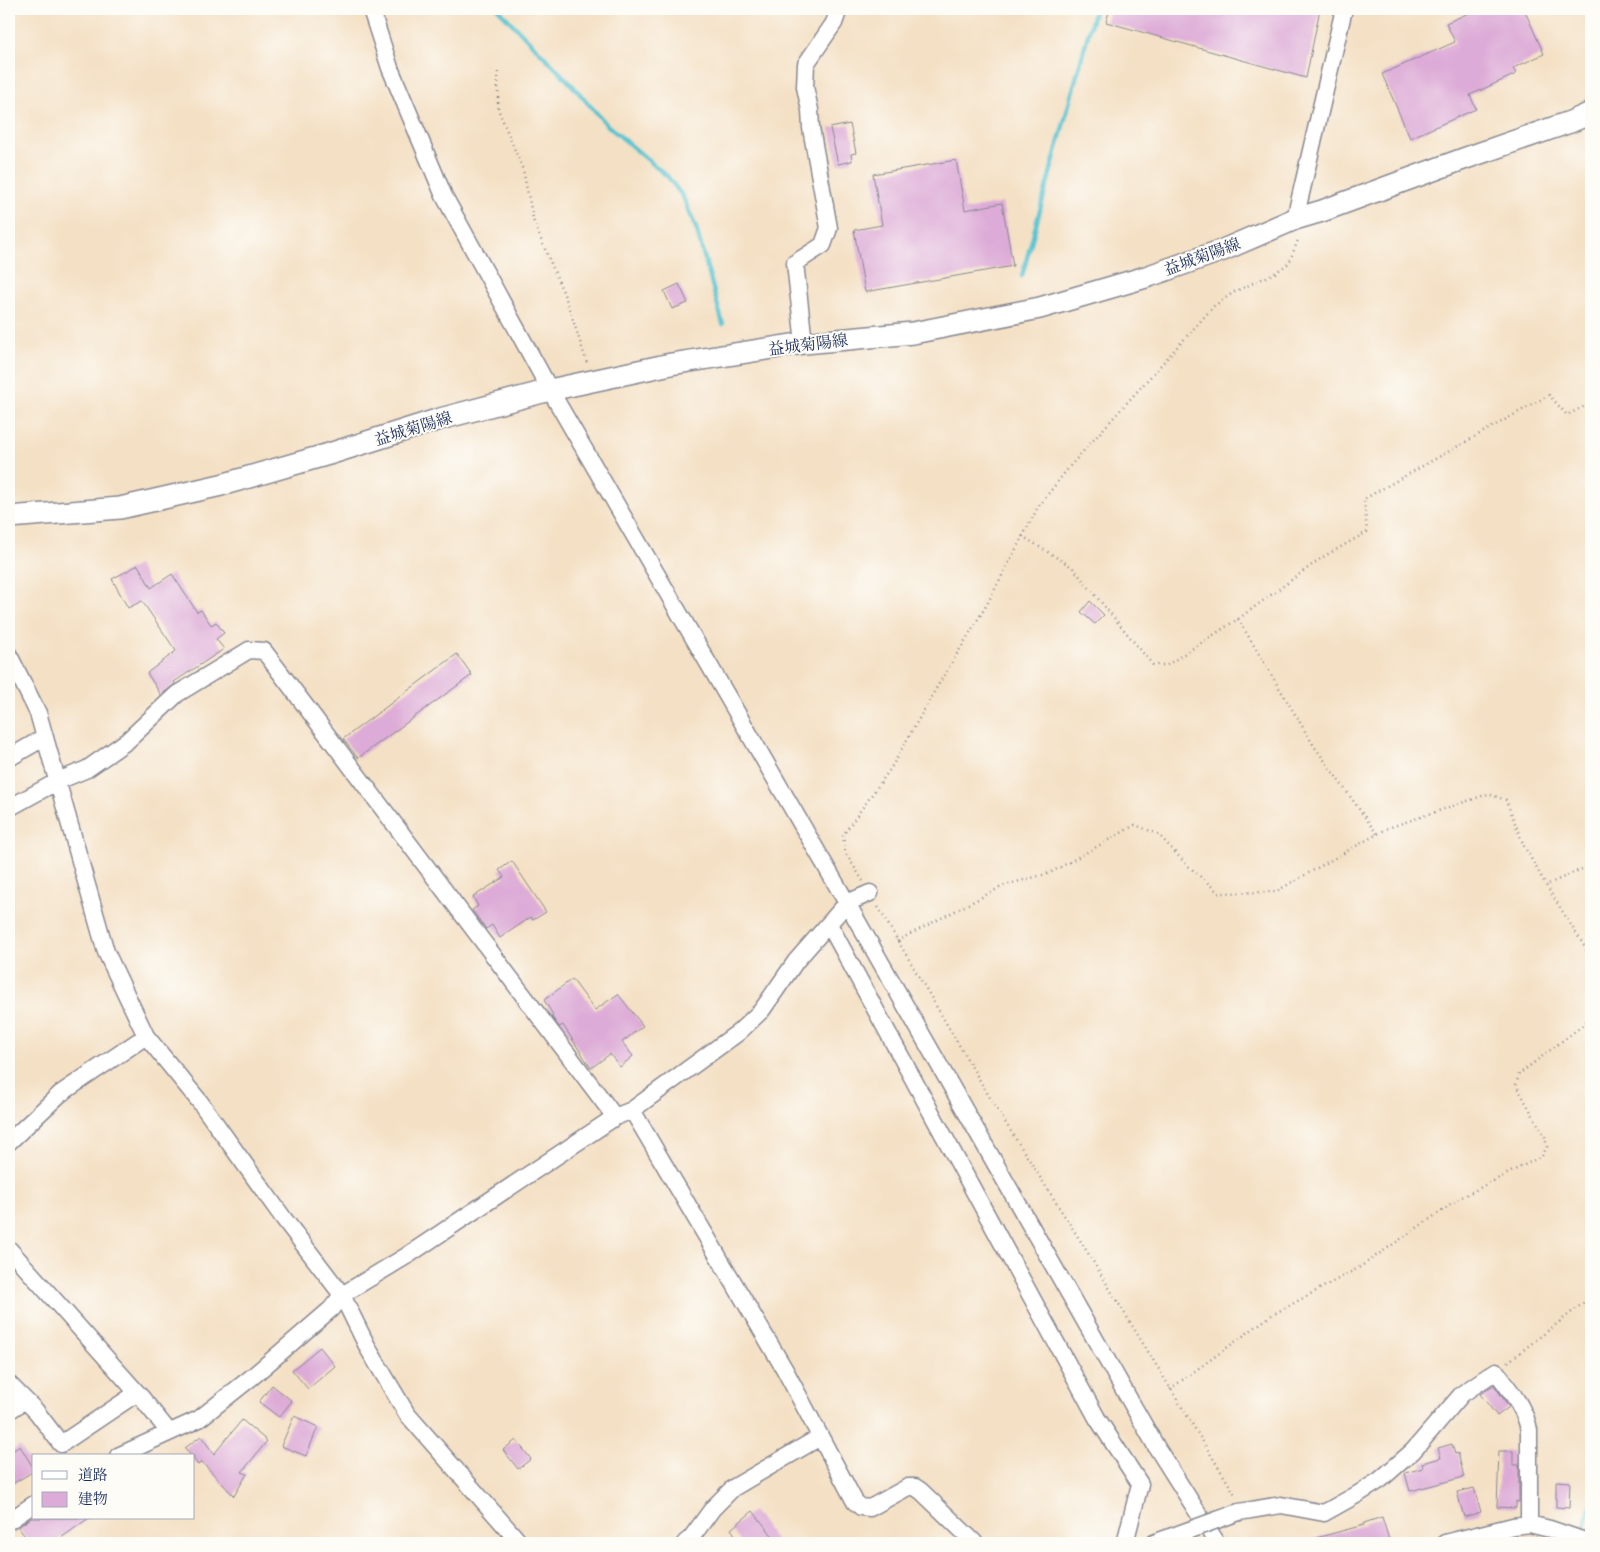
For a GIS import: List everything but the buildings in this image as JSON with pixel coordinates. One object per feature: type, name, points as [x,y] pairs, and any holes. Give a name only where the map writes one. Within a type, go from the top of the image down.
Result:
[{"type":"main road","name":"益城菊陽線","points":[[9,517],[120,508],[221,485],[440,419],[550,390],[670,364],[804,343],[913,333],[1040,308],[1146,277],[1223,250],[1294,219],[1322,212],[1591,113]]},
{"type":"street","points":[[371,9],[390,68],[444,196],[550,390],[847,903],[1157,1448],[1217,1543]]},
{"type":"street","points":[[804,343],[795,263],[823,245],[828,228],[811,128],[810,110],[804,88],[806,64],[834,23],[840,9]]},
{"type":"street","points":[[1294,219],[1344,9]]},
{"type":"street","points":[[9,808],[58,781],[87,769],[126,741],[177,694],[249,650],[264,652],[615,1117]]},
{"type":"street","points":[[9,655],[38,713],[106,952],[146,1036],[200,1102],[284,1219],[342,1295],[369,1350],[407,1414],[520,1543]]},
{"type":"street","points":[[9,758],[45,737]]},
{"type":"street","points":[[122,1454],[199,1419],[245,1383],[331,1309],[342,1295],[408,1254],[615,1117],[632,1110],[739,1032],[762,1010],[796,962],[847,903],[870,893]]},
{"type":"street","points":[[828,924],[1097,1418],[1140,1484],[1125,1543]]},
{"type":"street","points":[[9,1142],[60,1094],[146,1036]]},
{"type":"street","points":[[632,1110],[780,1362],[858,1505],[870,1508],[908,1487],[915,1487],[921,1490],[975,1543]]},
{"type":"street","points":[[9,1248],[169,1432]]},
{"type":"street","points":[[1154,1543],[1242,1511],[1281,1505],[1324,1513],[1380,1480],[1413,1450],[1462,1394],[1496,1371],[1523,1410],[1528,1422],[1529,1524]]},
{"type":"street","points":[[9,1384],[62,1444],[137,1393]]},
{"type":"street","points":[[9,1411],[25,1400]]},
{"type":"street","points":[[685,1543],[691,1538],[713,1508],[733,1488],[820,1437]]},
{"type":"street","points":[[9,1521],[32,1505]]},
{"type":"street","points":[[1445,1543],[1513,1526],[1529,1524],[1591,1543]]},
{"type":"path","points":[[498,72],[498,109],[523,170],[534,223],[566,299],[593,381]]},
{"type":"path","points":[[1242,1511],[1170,1389],[993,1103],[897,941],[845,852],[843,835],[891,768],[936,687],[986,606],[1038,507],[1070,466],[1214,306],[1234,292],[1275,273],[1289,263],[1298,240],[1294,219]]},
{"type":"path","points":[[1022,536],[1072,567],[1153,665],[1167,665],[1238,620],[1323,556],[1367,532],[1364,499],[1549,395],[1567,415],[1591,403]]},
{"type":"path","points":[[1238,620],[1314,746],[1377,834]]},
{"type":"path","points":[[897,941],[1005,885],[1050,873],[1135,825],[1158,834],[1186,864],[1219,893],[1275,892],[1388,828],[1488,794],[1506,800],[1524,846],[1591,957]]},
{"type":"path","points":[[1546,885],[1591,865]]},
{"type":"path","points":[[1170,1389],[1272,1315],[1360,1267],[1462,1197],[1542,1156],[1547,1147],[1545,1137],[1516,1085],[1519,1074],[1591,1019]]},
{"type":"path","points":[[1496,1371],[1591,1297]]},
{"type":"waterway","points":[[498,9],[572,85],[607,125],[668,177],[683,197],[696,228],[723,324]]},
{"type":"waterway","points":[[1022,276],[1095,9]]},
{"type":"waterway","points":[[1582,1538],[1591,1505]]}]
